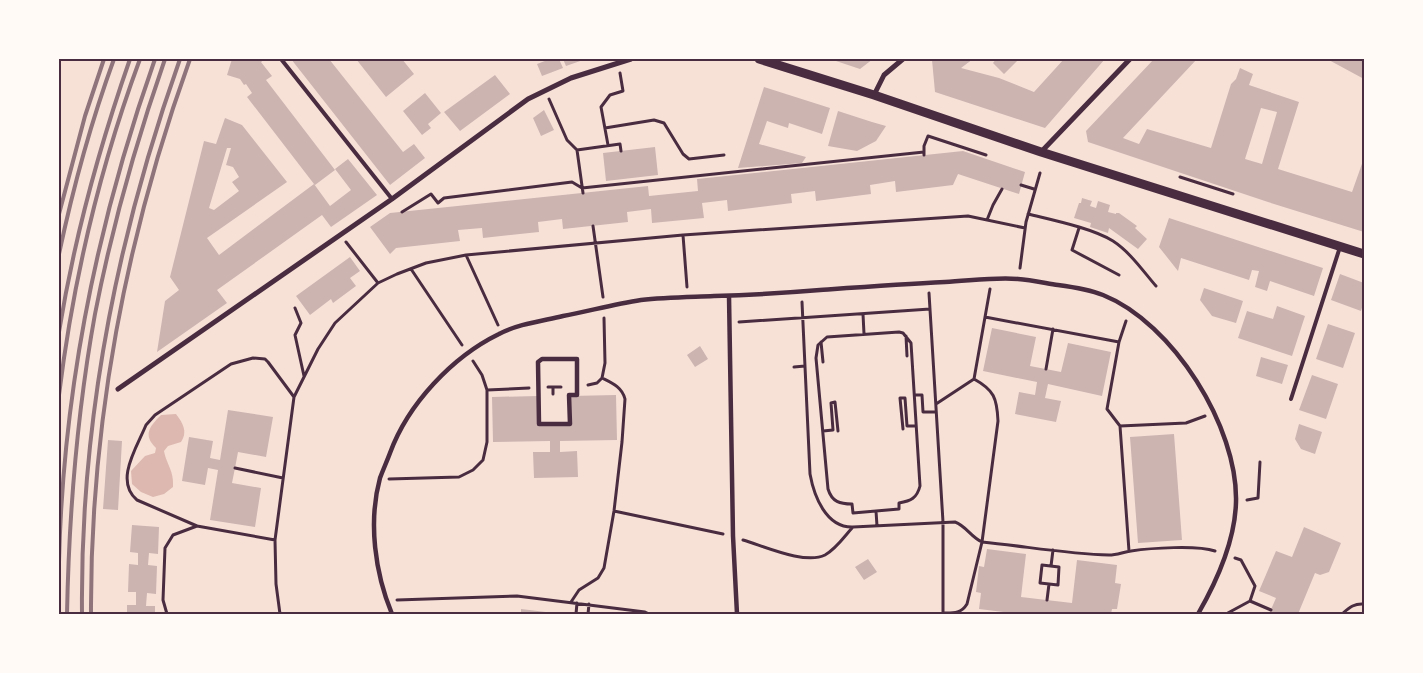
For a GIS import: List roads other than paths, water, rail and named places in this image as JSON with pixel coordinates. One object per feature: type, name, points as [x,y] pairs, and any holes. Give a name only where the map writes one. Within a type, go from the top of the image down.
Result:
[{"type":"street","points":[[118,389],[392,199],[528,99],[571,78],[631,59]]},
{"type":"street","points":[[759,59],[874,95],[1041,152],[1364,254]]},
{"type":"street","points":[[874,95],[884,75],[903,59]]},
{"type":"street","points":[[1041,152],[1130,59]]},
{"type":"street","points":[[392,614],[386,600],[379,572],[375,545],[374,515],[380,480],[398,431],[445,372],[467,352],[502,332],[538,322],[642,300],[929,282],[1019,279],[1080,288],[1104,295],[1130,309],[1171,345],[1195,378],[1214,412],[1227,443],[1234,473],[1236,502],[1233,527],[1225,555],[1209,596],[1198,614]]},
{"type":"street","points":[[728,296],[733,536],[737,614]]},
{"type":"street","points":[[542,359],[577,359],[577,395],[569,395],[570,424],[540,424],[538,364],[542,359]]},
{"type":"lane","points":[[281,59],[392,199]]},
{"type":"lane","points":[[1291,399],[1340,246]]},
{"type":"railway","points":[[59,214],[85,116],[104,59]]},
{"type":"railway","points":[[59,254],[83,155],[114,59]]},
{"type":"railway","points":[[59,332],[80,228],[108,126],[130,59]]},
{"type":"railway","points":[[59,395],[80,267],[100,183],[140,59]]},
{"type":"railway","points":[[59,562],[68,434],[76,370],[87,307],[117,181],[155,59]]},
{"type":"railway","points":[[67,614],[75,463],[83,388],[95,314],[125,185],[165,59]]},
{"type":"railway","points":[[82,614],[83,543],[88,472],[107,332],[138,194],[180,59]]},
{"type":"railway","points":[[91,614],[92,543],[97,472],[116,332],[147,194],[167,126],[190,59]]}]
